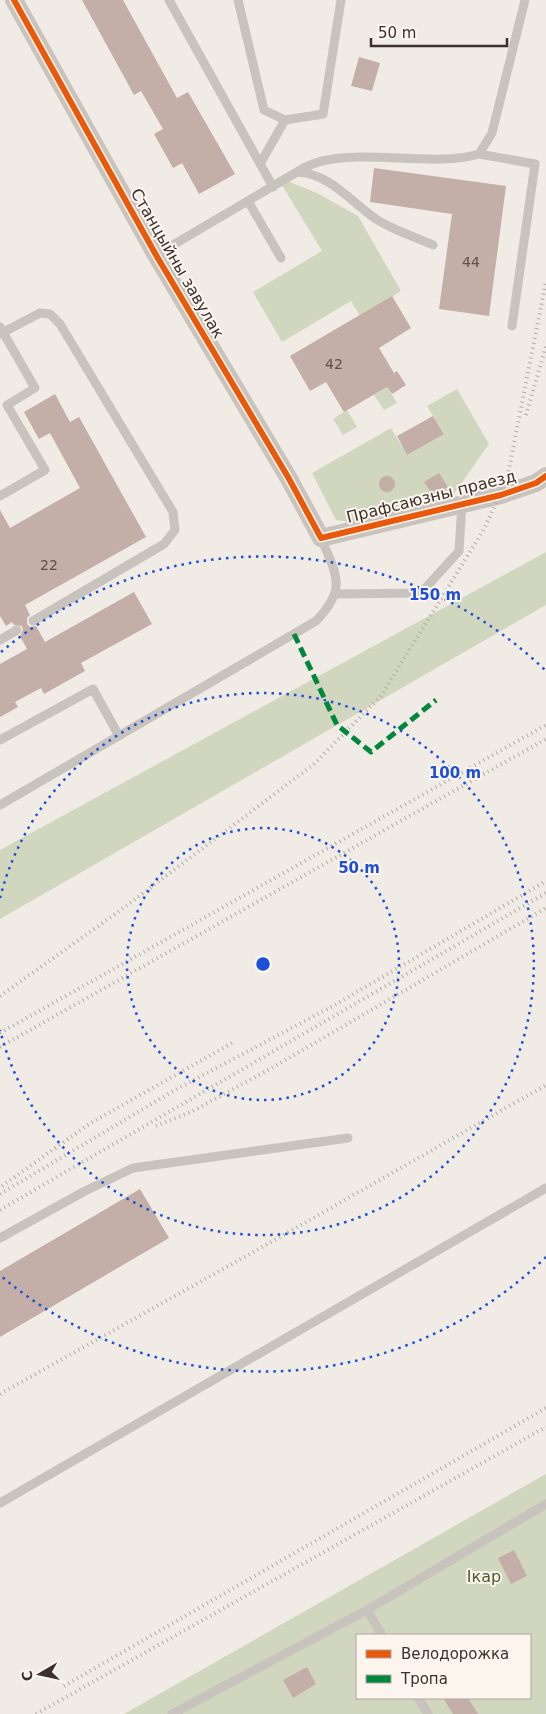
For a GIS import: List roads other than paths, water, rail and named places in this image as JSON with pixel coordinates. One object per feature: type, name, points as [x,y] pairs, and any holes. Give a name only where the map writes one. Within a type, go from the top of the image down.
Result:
[{"type":"street","name":"Станцыйны завулак","points":[[14,0],[156,255],[283,469],[321,538]]},
{"type":"street","name":"Прафсаюзны праезд","points":[[321,538],[501,494],[536,483],[546,476]]},
{"type":"lane","points":[[169,0],[273,187]]},
{"type":"lane","points":[[238,0],[264,110],[285,120],[323,114],[341,0]]},
{"type":"lane","points":[[479,154],[492,132],[525,0]]},
{"type":"lane","points":[[260,164],[285,120]]},
{"type":"lane","points":[[156,255],[273,187],[308,164],[329,159],[377,157],[461,159],[479,154],[535,164],[512,326]]},
{"type":"lane","points":[[296,172],[308,172],[341,189],[377,219],[433,245]]},
{"type":"lane","points":[[248,201],[281,258]]},
{"type":"lane","points":[[0,496],[45,470],[7,405],[35,388],[1,331],[40,313],[50,314],[60,324],[173,512],[175,530],[164,544],[33,620]]},
{"type":"lane","points":[[336,594],[421,593],[459,551],[462,504]]},
{"type":"lane","points":[[1,803],[316,621],[329,608],[336,594],[335,571],[321,538]]},
{"type":"lane","points":[[0,640],[17,630]]},
{"type":"lane","points":[[0,740],[93,689],[119,736]]},
{"type":"lane","points":[[0,1238],[84,1191],[133,1168],[348,1138]]},
{"type":"lane","points":[[0,1503],[546,1188]]},
{"type":"lane","points":[[172,1714],[367,1610],[546,1504]]},
{"type":"lane","points":[[367,1610],[381,1634]]},
{"type":"lane","points":[[419,1699],[428,1714]]},
{"type":"railway","points":[[0,996],[118,912],[313,765],[381,696],[484,529],[507,479],[546,281]]},
{"type":"railway","points":[[526,415],[546,346]]},
{"type":"railway","points":[[0,1033],[546,725]]},
{"type":"railway","points":[[0,1047],[546,739]]},
{"type":"railway","points":[[0,1194],[175,1090],[333,1006],[546,881]]},
{"type":"railway","points":[[0,1210],[546,893]]},
{"type":"railway","points":[[156,1126],[193,1111],[277,1065],[546,908]]},
{"type":"railway","points":[[2,1186],[89,1124],[232,1043]]},
{"type":"railway","points":[[0,1394],[546,1085]]},
{"type":"railway","points":[[64,1686],[546,1408]]},
{"type":"railway","points":[[36,1714],[546,1427]]},
{"type":"park label","name":"Ікар","points":[[484,1576]]}]
